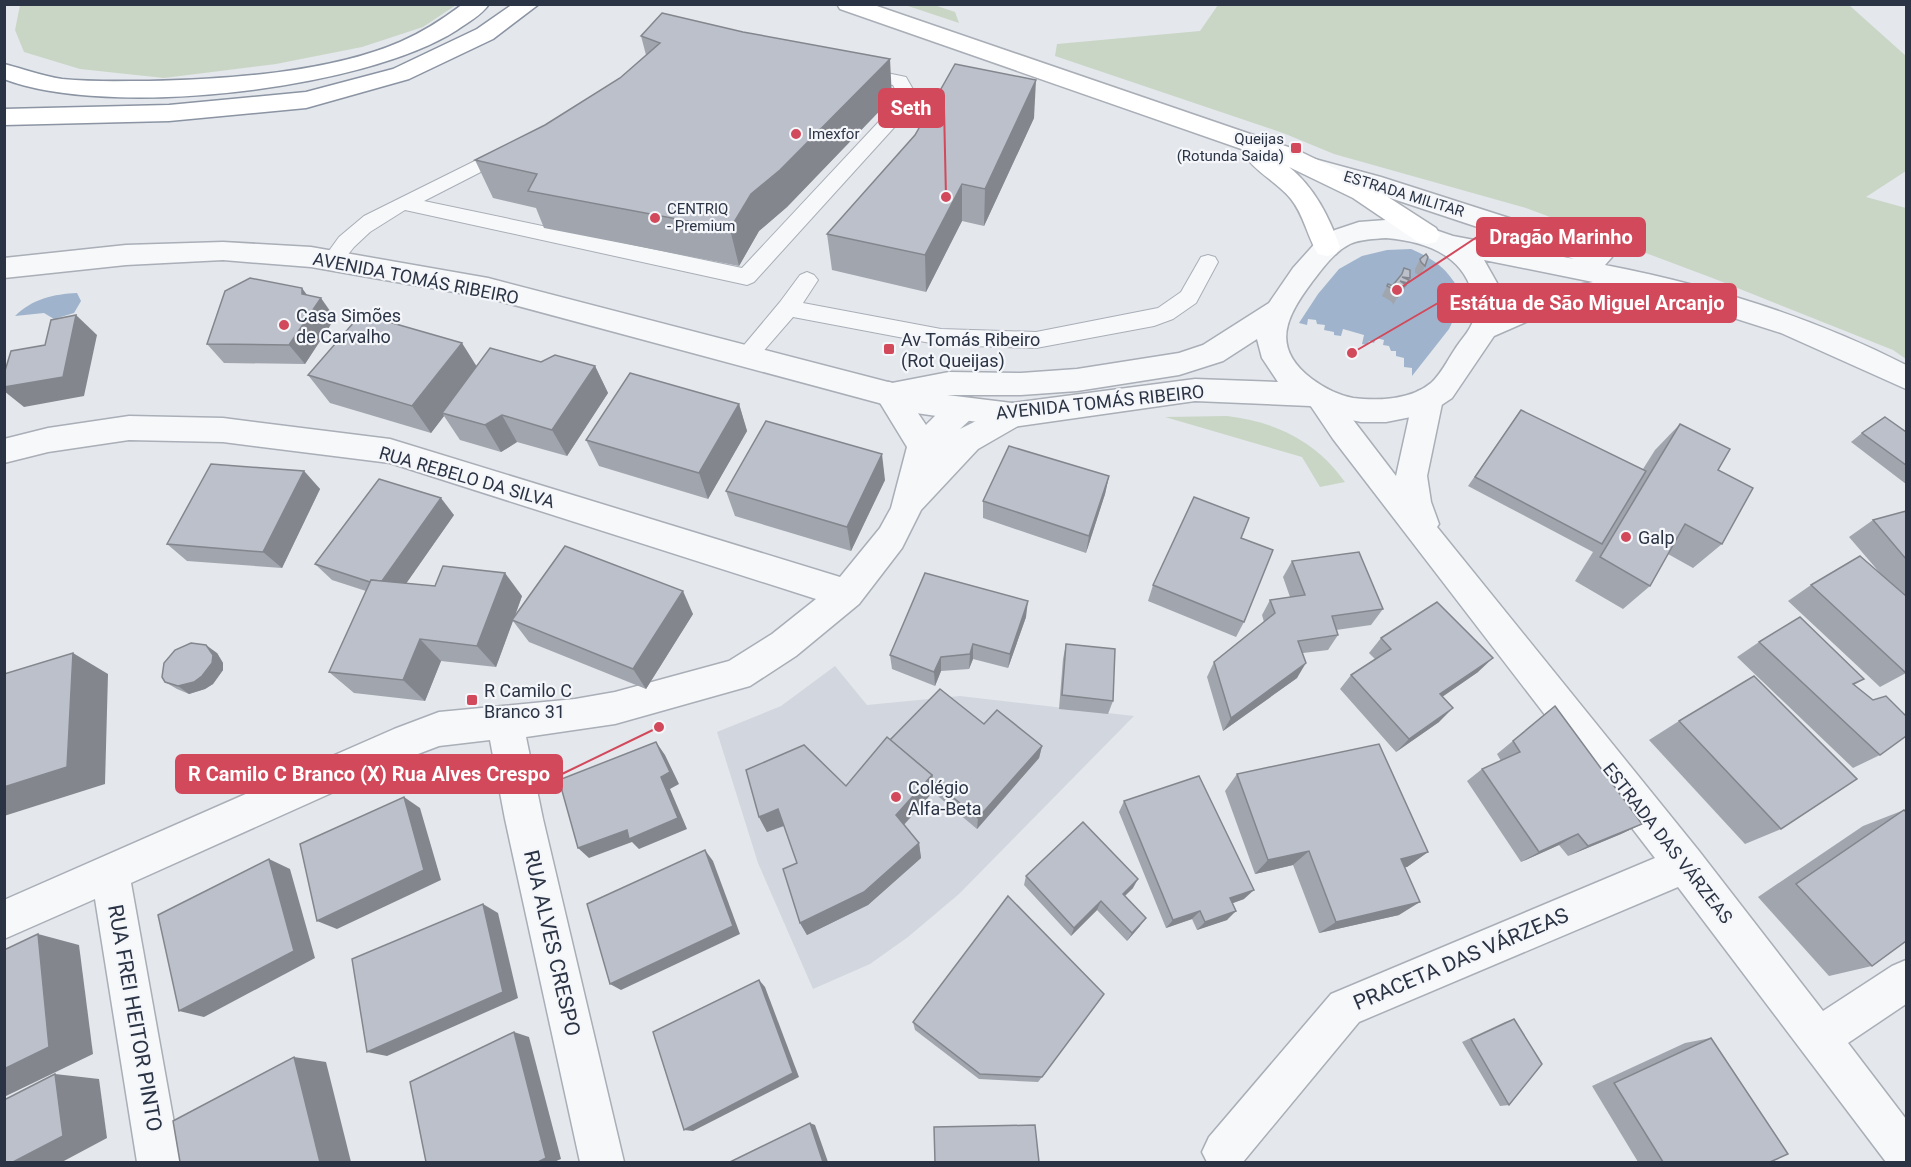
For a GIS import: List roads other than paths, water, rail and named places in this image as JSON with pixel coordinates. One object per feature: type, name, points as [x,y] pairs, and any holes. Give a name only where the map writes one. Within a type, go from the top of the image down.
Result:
[{"type":"main road","points":[[4,71],[23,79],[101,91],[200,86],[288,78],[331,69],[406,47],[438,31],[478,4]]},
{"type":"main road","points":[[4,117],[169,113],[306,100],[401,74],[485,34],[528,4]]},
{"type":"main road","name":"ESTRADA MILITAR","points":[[821,4],[925,32]]},
{"type":"main road","name":"ESTRADA MILITAR","points":[[848,4],[1288,156],[1362,192],[1438,239]]},
{"type":"main road","name":"ESTRADA MILITAR","points":[[1191,122],[1255,154],[1279,170],[1299,189],[1313,208],[1327,247]]},
{"type":"street","name":"ESTRADA MILITAR","points":[[1305,164],[1372,183],[1610,260],[1670,287]]},
{"type":"street","points":[[1395,229],[1438,239],[1466,258],[1480,278],[1487,294],[1489,312],[1485,328],[1441,391],[1428,399],[1406,407],[1380,410],[1350,409],[1317,397],[1299,386],[1282,366],[1272,345],[1271,329],[1276,311],[1327,247],[1349,234],[1364,230],[1395,229]]},
{"type":"street","name":"ESTRADA MILITAR","points":[[1438,239],[1670,287],[1791,326],[1859,354],[1906,378]]},
{"type":"street","name":"AVENIDA TOMÁS RIBEIRO","points":[[4,268],[126,255],[223,251],[311,257],[488,288],[745,357],[961,410],[1012,415],[1195,390],[1317,397]]},
{"type":"street","name":"ESTRADA MILITAR","points":[[1485,328],[1548,300],[1578,292],[1670,287]]},
{"type":"street","name":"AVENIDA TOMÁS RIBEIRO","points":[[889,393],[949,383],[1021,384],[1077,380],[1179,364],[1213,353],[1254,328],[1276,311]]},
{"type":"street","points":[[4,921],[407,741],[439,729],[505,723],[615,708],[738,675],[784,645],[847,594],[891,538],[906,509],[923,446],[961,410],[981,402],[1077,380]]},
{"type":"street","points":[[889,393],[923,446]]},
{"type":"street","name":"ESTRADA DAS VÁRZEAS","points":[[1317,397],[1361,457],[1426,535],[1685,865],[1906,1154]]},
{"type":"street","name":"ESTRADA DAS VÁRZEAS","points":[[1426,535],[1415,502],[1411,476],[1428,399]]},
{"type":"street","points":[[906,509],[967,440],[1012,415]]},
{"type":"street","name":"RUA REBELO DA SILVA","points":[[4,451],[48,440],[129,428],[223,430],[390,451],[847,594]]},
{"type":"street","name":"RUA ALVES CRESPO","points":[[505,723],[524,819],[602,1162]]},
{"type":"street","name":"PRACETA DAS VÁRZEAS","points":[[1224,1152],[1346,1008],[1685,865]]},
{"type":"street","name":"RUA FREI HEITOR PINTO","points":[[110,874],[159,1162]]},
{"type":"street","points":[[1819,1038],[1906,980]]},
{"type":"lane","points":[[403,203],[747,277],[910,100],[900,81],[844,70]]},
{"type":"lane","points":[[331,262],[351,235],[374,218],[525,142]]},
{"type":"lane","points":[[788,308],[941,337],[1036,340],[1172,312],[1186,302],[1195,290],[1208,262]]},
{"type":"lane","points":[[745,357],[788,308],[807,280]]},
{"type":"water","points":[[1411,249],[1442,268],[1464,298],[1449,329],[1412,376],[1412,368],[1404,367],[1404,358],[1396,356],[1396,351],[1391,351],[1389,346],[1383,345],[1384,340],[1376,338],[1374,343],[1369,341],[1367,345],[1362,344],[1364,335],[1343,329],[1341,336],[1334,335],[1334,332],[1324,330],[1325,325],[1317,324],[1316,320],[1308,319],[1307,325],[1299,323],[1318,294],[1339,269],[1362,256],[1387,250]]},
{"type":"water","points":[[77,293],[81,301],[74,313],[54,319],[44,313],[15,316],[29,305],[44,298]]},
{"type":"place","name":"Imexfor","points":[[796,134]]},
{"type":"place","name":"Queijas (Rotunda Saida)","points":[[1296,148]]},
{"type":"place","name":"Seth","points":[[946,197]]},
{"type":"place","name":"CENTRIQ - Premium","points":[[655,218]]},
{"type":"place","name":"Dragão Marinho","points":[[1397,290]]},
{"type":"place","name":"Casa Simões de Carvalho","points":[[284,325]]},
{"type":"place","name":"Av Tomás Ribeiro (Rot Queijas)","points":[[889,349]]},
{"type":"place","name":"Estátua de São Miguel Arcanjo","points":[[1352,353]]},
{"type":"place","name":"Galp","points":[[1626,537]]},
{"type":"place","name":"R Camilo C Branco 31","points":[[472,700]]},
{"type":"place","name":"R Camilo C Branco (X) Rua Alves Crespo","points":[[659,727]]},
{"type":"place","name":"Colégio Alfa-Beta","points":[[896,797]]}]
